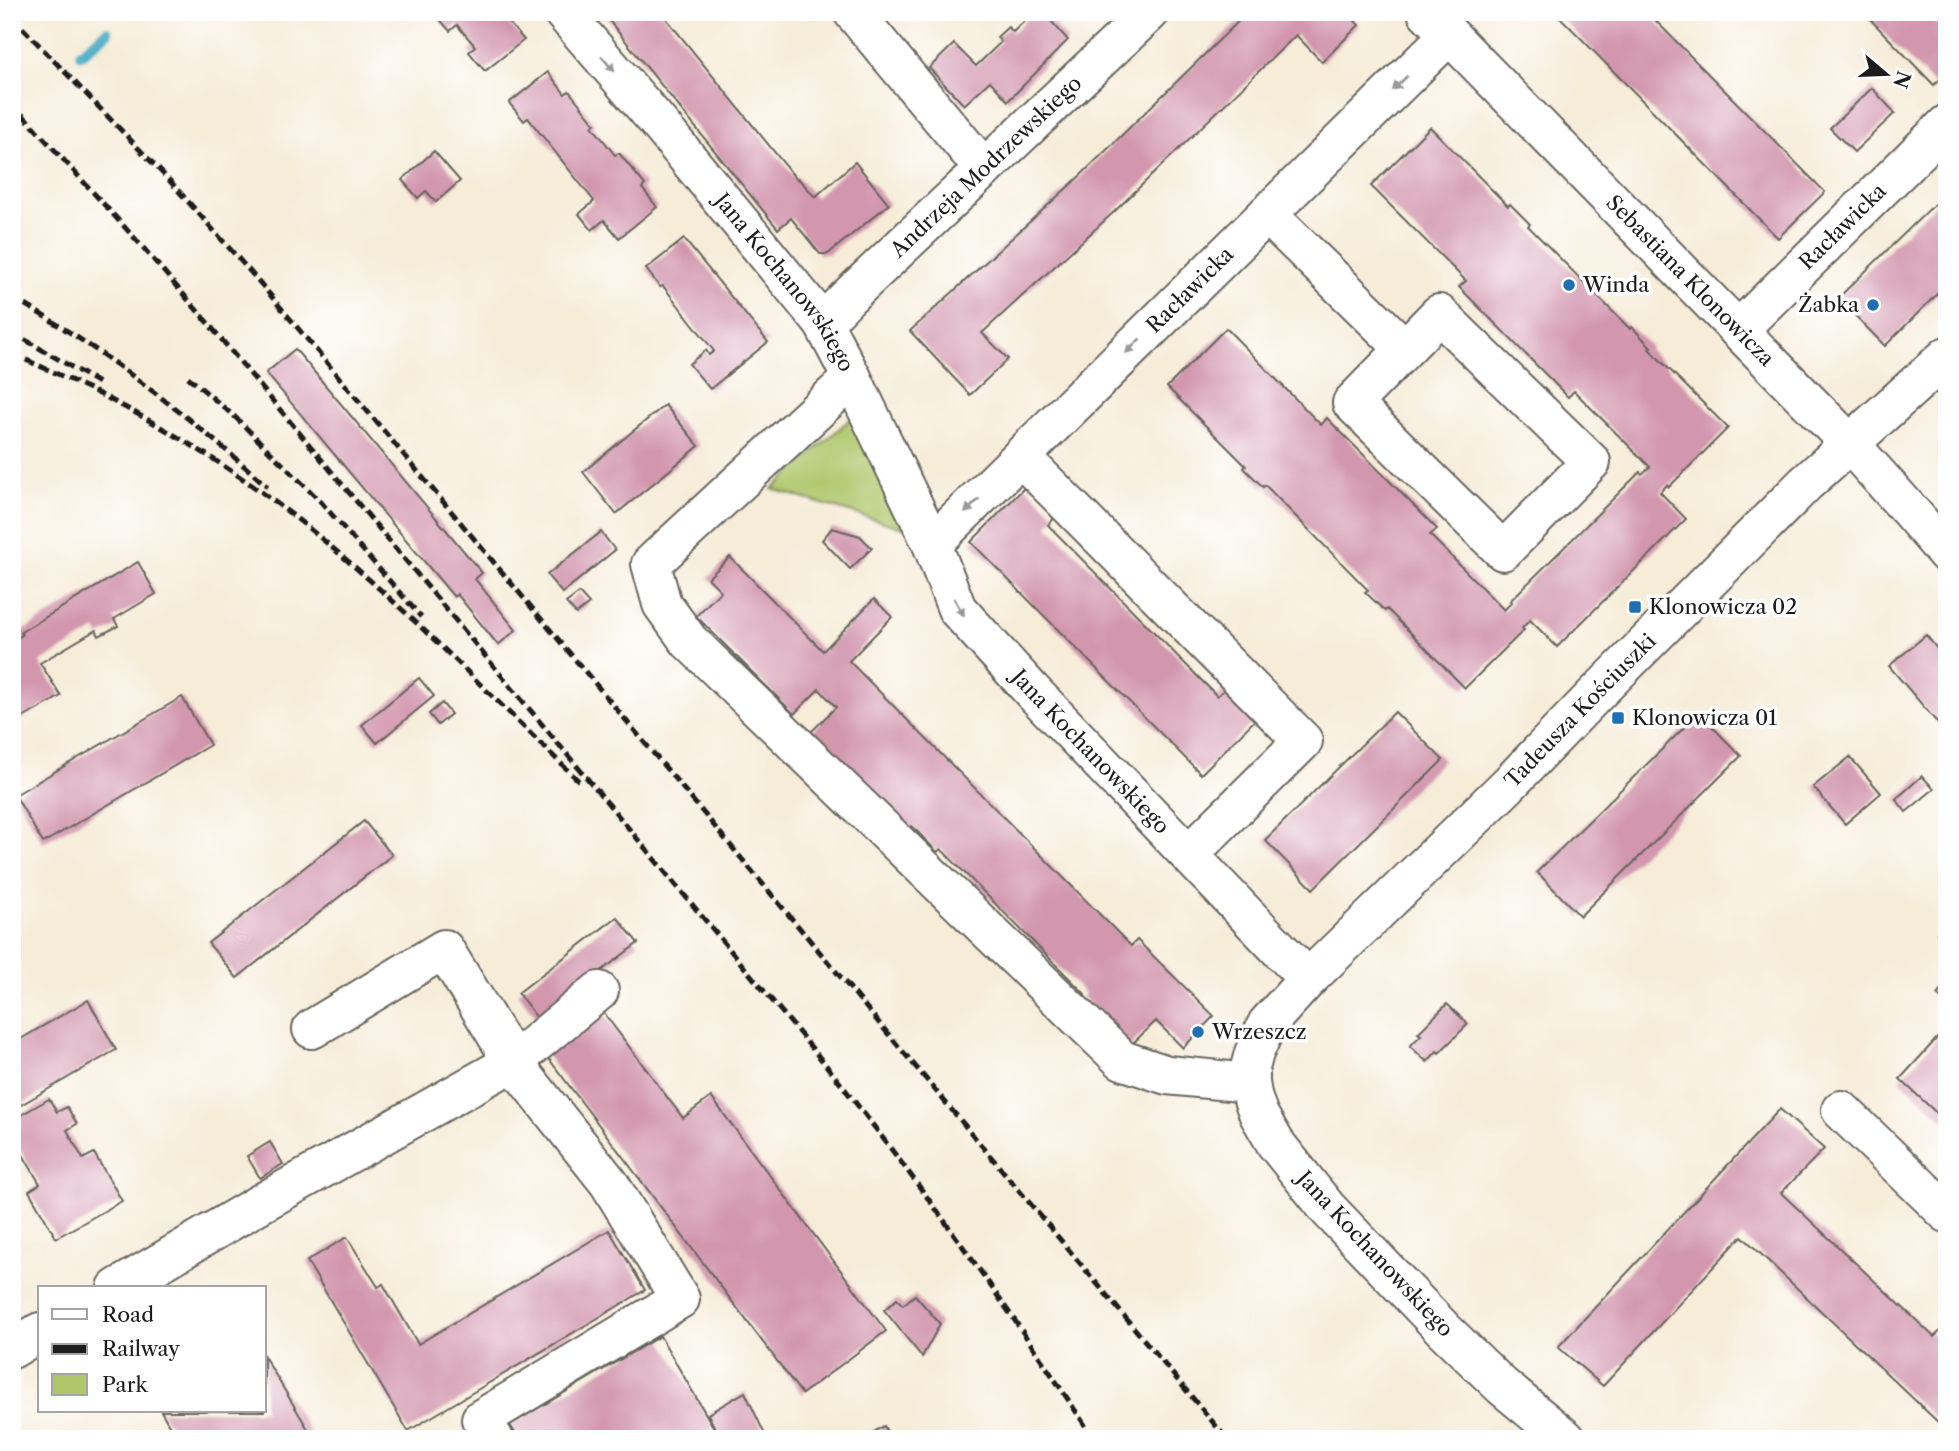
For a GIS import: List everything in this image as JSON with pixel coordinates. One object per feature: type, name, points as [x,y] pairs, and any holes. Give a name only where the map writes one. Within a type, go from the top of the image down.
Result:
[{"type":"street","name":"Jana Kochanowskiego","points":[[563,12],[657,121],[823,323],[932,544],[957,609],[1056,717],[1308,979],[1267,1024],[1250,1068],[1253,1099],[1276,1144],[1328,1209],[1444,1330],[1502,1386],[1566,1439]]},
{"type":"street","points":[[853,12],[984,169]]},
{"type":"street","name":"Andrzeja Modrzewskiego","points":[[823,323],[1150,12]]},
{"type":"street","name":"Racławicka","points":[[932,544],[1267,214],[1438,24]]},
{"type":"street","name":"Sebastiana Klonowicza","points":[[1438,24],[1942,539]]},
{"type":"street","name":"Racławicka","points":[[1738,330],[1947,124]]},
{"type":"street","points":[[1267,214],[1405,349]]},
{"type":"street","points":[[1439,313],[1591,462],[1503,551],[1352,403],[1405,349],[1439,313]]},
{"type":"street","name":"Tadeusza Kościuszki","points":[[1308,979],[1507,786],[1805,484],[1947,356]]},
{"type":"street","points":[[852,378],[651,564],[662,604],[689,641],[1122,1060],[1167,1075],[1250,1083]]},
{"type":"street","points":[[1022,458],[1303,741],[1189,854]]},
{"type":"street","points":[[312,1029],[444,949],[513,1062],[609,1183],[680,1299],[481,1419],[494,1439]]},
{"type":"street","points":[[120,1286],[256,1206],[513,1062],[599,991]]},
{"type":"street","points":[[1842,1110],[1947,1213]]},
{"type":"street","points":[[12,1349],[38,1333]]},
{"type":"green space","points":[[850,419],[855,419],[903,528],[772,489]]},
{"type":"building","points":[[433,12],[499,12],[524,40],[485,71],[469,52],[475,46],[457,25],[450,31]]},
{"type":"building","points":[[602,12],[661,12],[797,180],[798,178],[815,197],[855,162],[889,204],[828,254],[820,254],[791,218],[778,229]]},
{"type":"building","points":[[1034,12],[1043,12],[1068,40],[1008,101],[990,81],[964,105],[929,68],[954,44],[976,66],[1001,42],[997,37],[1008,27],[1013,32]]},
{"type":"building","points":[[1248,12],[1346,12],[1359,25],[1322,62],[1296,35],[1115,211],[982,333],[1008,359],[970,395],[910,331],[1080,176]]},
{"type":"building","points":[[1555,12],[1647,12],[1825,192],[1778,238]]},
{"type":"building","points":[[1863,12],[1947,12],[1947,73],[1934,85]]},
{"type":"building","points":[[548,72],[565,94],[569,91],[615,155],[619,153],[645,185],[642,188],[657,207],[619,238],[604,220],[592,230],[579,214],[594,201],[528,118],[524,121],[509,103]]},
{"type":"building","points":[[1872,88],[1895,113],[1854,152],[1830,128]]},
{"type":"building","points":[[1430,127],[1508,206],[1510,204],[1530,224],[1528,226],[1630,329],[1632,327],[1651,347],[1649,349],[1728,428],[1669,487],[1667,485],[1660,492],[1686,519],[1557,647],[1530,620],[1522,628],[1524,630],[1465,688],[1387,609],[1385,611],[1365,592],[1368,590],[1265,485],[1263,487],[1244,468],[1246,466],[1167,387],[1226,328],[1321,425],[1327,418],[1437,529],[1430,535],[1504,610],[1640,472],[1642,474],[1650,467],[1574,391],[1568,397],[1459,287],[1466,281],[1371,186]]},
{"type":"building","points":[[434,151],[460,181],[436,202],[426,191],[418,198],[402,180]]},
{"type":"building","points":[[1947,192],[1947,284],[1885,346],[1838,298]]},
{"type":"building","points":[[684,239],[768,342],[710,389],[689,364],[706,350],[709,355],[714,351],[663,286],[660,287],[646,269]]},
{"type":"building","points":[[295,349],[482,573],[475,579],[516,630],[498,645],[457,594],[454,597],[266,373]]},
{"type":"building","points":[[665,405],[699,446],[616,514],[583,472]]},
{"type":"building","points":[[1026,486],[1056,516],[1048,525],[1217,696],[1226,688],[1256,719],[1201,774],[971,542]]},
{"type":"building","points":[[832,528],[860,536],[872,548],[850,569],[822,540]]},
{"type":"building","points":[[601,532],[615,550],[562,593],[547,575]]},
{"type":"building","points":[[730,557],[823,651],[874,599],[892,617],[849,661],[1131,946],[1137,940],[1214,1016],[1183,1048],[1156,1021],[1130,1046],[1082,996],[1085,994],[941,849],[937,852],[912,826],[909,830],[811,732],[836,707],[819,689],[794,714],[696,616],[721,591],[708,578]]},
{"type":"building","points":[[138,562],[156,594],[114,619],[118,626],[99,636],[96,630],[40,663],[61,696],[12,724],[12,641],[22,635],[21,632]]},
{"type":"building","points":[[579,593],[589,604],[576,614],[566,603]]},
{"type":"building","points":[[1926,635],[1947,661],[1947,721],[1940,726],[1889,666]]},
{"type":"building","points":[[419,678],[434,696],[377,743],[362,725]]},
{"type":"building","points":[[182,697],[210,745],[43,843],[15,795]]},
{"type":"building","points":[[442,703],[451,714],[438,725],[429,714]]},
{"type":"building","points":[[1395,712],[1443,760],[1313,889],[1265,840]]},
{"type":"building","points":[[1699,713],[1741,756],[1580,916],[1537,872]]},
{"type":"building","points":[[1850,757],[1881,793],[1845,824],[1813,787]]},
{"type":"building","points":[[1922,776],[1934,789],[1906,812],[1896,799]]},
{"type":"building","points":[[364,821],[392,855],[237,978],[208,943]]},
{"type":"building","points":[[617,917],[638,943],[538,1019],[518,993]]},
{"type":"building","points":[[1947,925],[1947,945],[1937,933]]},
{"type":"building","points":[[1947,983],[1947,1004],[1937,995]]},
{"type":"building","points":[[88,1000],[116,1050],[12,1110],[12,1044]]},
{"type":"building","points":[[1447,1004],[1468,1024],[1427,1062],[1410,1046],[1421,1035],[1418,1033]]},
{"type":"building","points":[[600,1008],[683,1118],[711,1097],[886,1331],[802,1394],[543,1051]]},
{"type":"building","points":[[1940,1035],[1947,1041],[1947,1117],[1944,1120],[1900,1079]]},
{"type":"building","points":[[49,1099],[57,1112],[67,1107],[77,1124],[67,1130],[83,1159],[94,1153],[122,1201],[56,1238],[29,1191],[40,1184],[12,1136],[12,1120]]},
{"type":"building","points":[[1780,1109],[1824,1149],[1781,1193],[1934,1337],[1947,1325],[1947,1418],[1941,1425],[1742,1236],[1603,1386],[1558,1347]]},
{"type":"building","points":[[270,1142],[283,1164],[260,1178],[247,1156]]},
{"type":"building","points":[[609,1230],[645,1290],[408,1431],[307,1261],[347,1237],[378,1287],[383,1284],[418,1344]]},
{"type":"building","points":[[915,1295],[940,1324],[922,1357],[884,1310],[897,1299],[903,1305]]},
{"type":"building","points":[[660,1336],[714,1428],[695,1439],[519,1439],[510,1425]]},
{"type":"building","points":[[266,1359],[314,1439],[177,1439],[162,1412],[266,1412]]},
{"type":"building","points":[[745,1392],[767,1439],[720,1439],[708,1414]]},
{"type":"building","points":[[884,1426],[891,1439],[862,1439]]},
{"type":"waterway","points":[[81,54],[107,32]]},
{"type":"railway","points":[[12,17],[169,180],[261,284],[1227,1439]]},
{"type":"railway","points":[[12,103],[202,316],[825,1064],[964,1248],[1094,1439]]},
{"type":"railway","points":[[12,297],[80,339],[145,385],[268,487]]},
{"type":"railway","points":[[12,332],[102,385]]},
{"type":"railway","points":[[12,354],[126,408],[198,449],[268,496],[374,584],[581,783]]},
{"type":"railway","points":[[188,377],[234,416],[321,502],[421,617]]},
{"type":"place","name":"Winda","points":[[1569,285]]},
{"type":"place","name":"Żabka","points":[[1873,305]]},
{"type":"place","name":"Klonowicza 02","points":[[1635,607]]},
{"type":"place","name":"Klonowicza 01","points":[[1618,718]]},
{"type":"place","name":"Wrzeszcz","points":[[1198,1032]]}]
